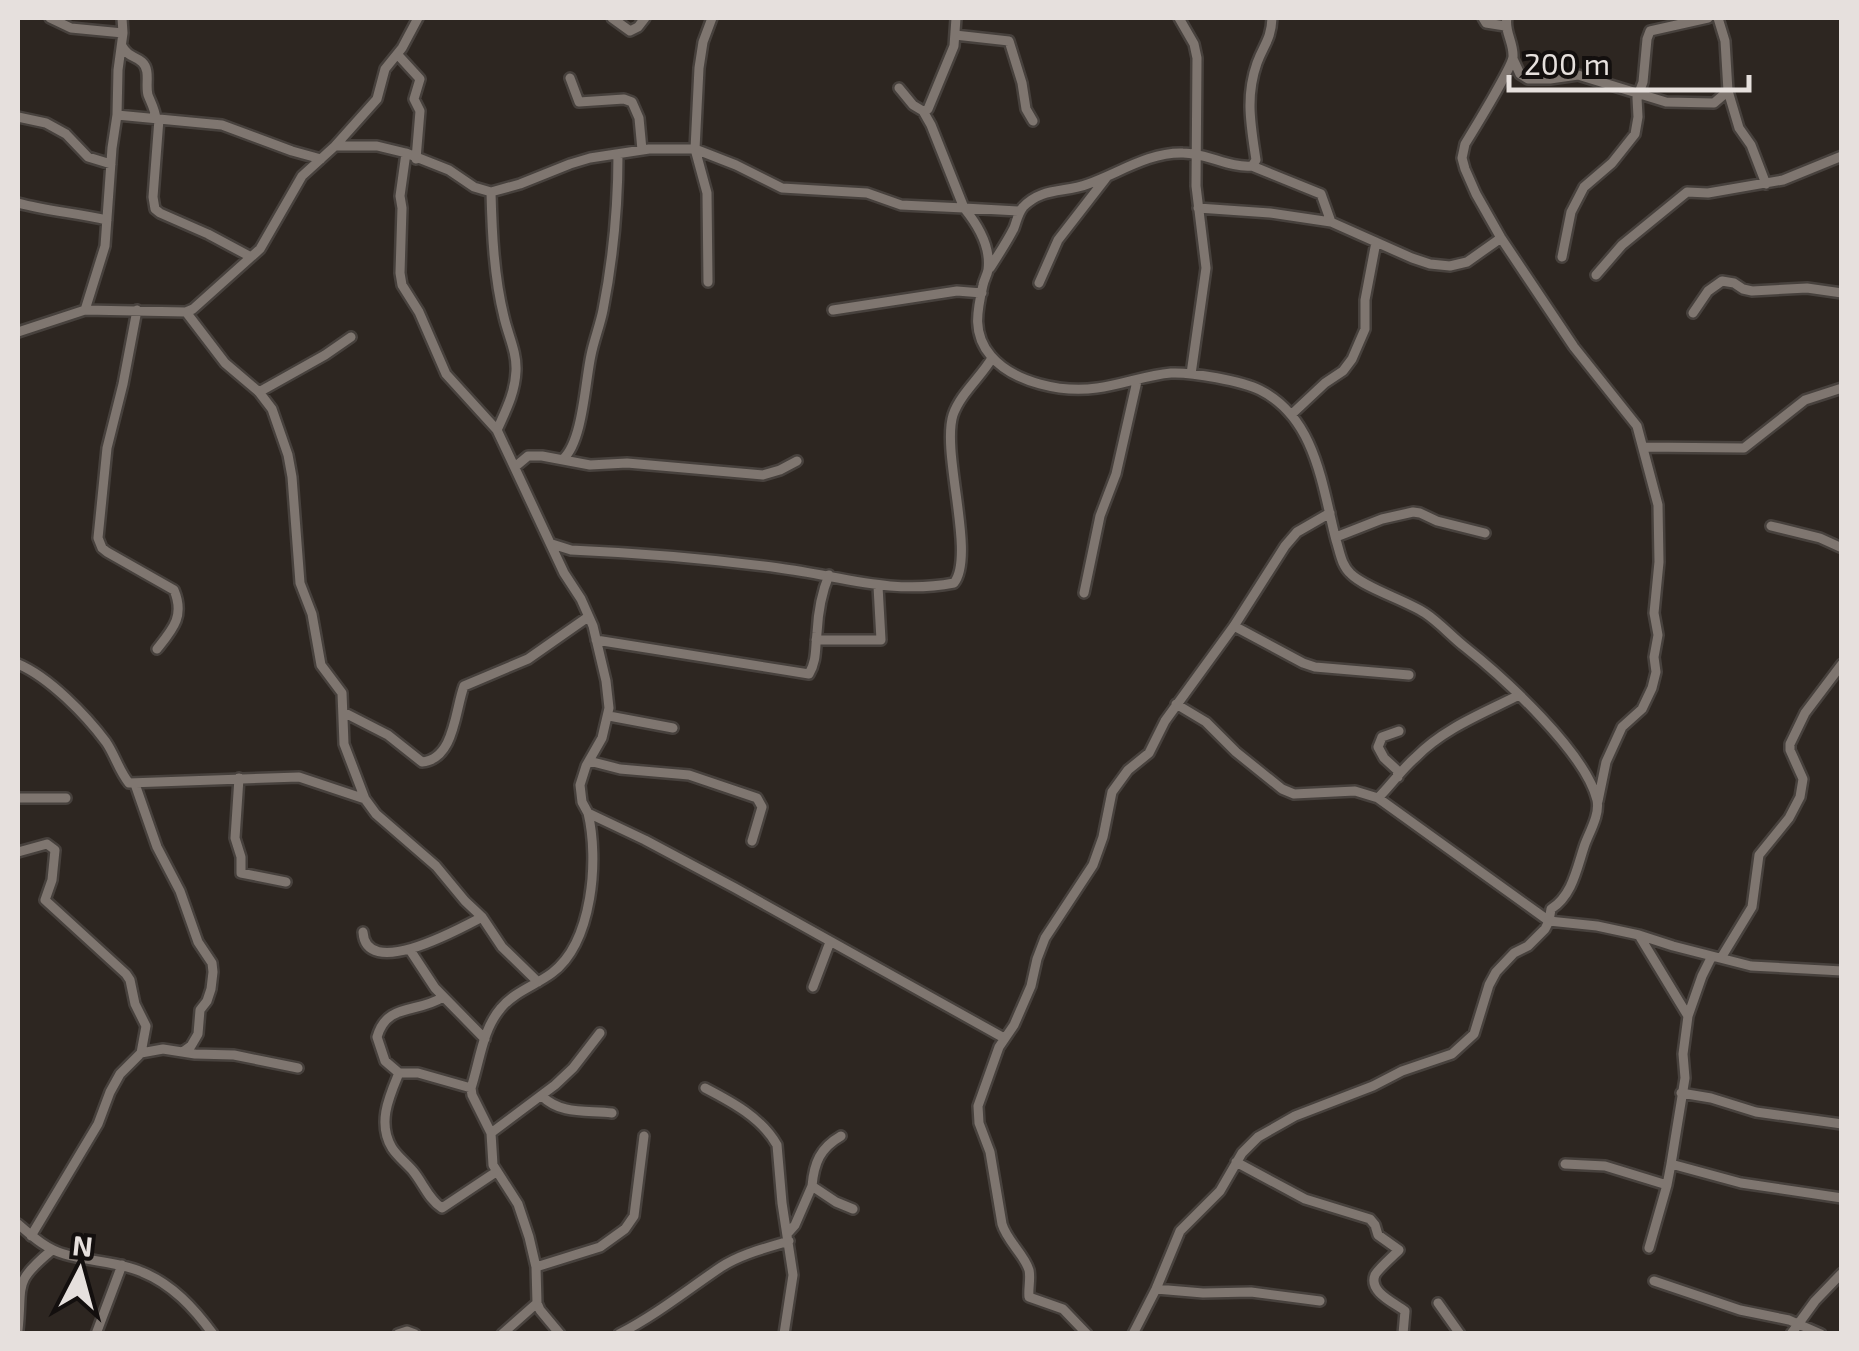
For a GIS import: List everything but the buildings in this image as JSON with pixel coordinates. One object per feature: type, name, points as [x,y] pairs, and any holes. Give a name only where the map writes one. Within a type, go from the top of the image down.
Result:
[{"type":"street","points":[[50,18],[71,28],[123,33]]},
{"type":"street","points":[[85,310],[101,264],[107,220],[122,18]]},
{"type":"street","points":[[612,18],[630,32],[645,18]]},
{"type":"street","points":[[708,282],[707,194],[695,149],[699,68],[712,18]]},
{"type":"street","points":[[924,112],[954,46],[956,18]]},
{"type":"street","points":[[1179,18],[1194,44],[1197,58],[1195,167],[1206,268],[1191,374]]},
{"type":"street","points":[[1252,166],[1256,160],[1248,105],[1257,62],[1269,41],[1272,18]]},
{"type":"street","points":[[1483,18],[1486,23],[1506,22],[1514,59],[1520,74],[1528,78],[1578,76],[1666,102],[1714,103],[1728,91]]},
{"type":"street","points":[[1562,257],[1571,212],[1584,187],[1612,163],[1635,134],[1637,98],[1650,32],[1708,18]]},
{"type":"street","points":[[1718,18],[1725,42],[1728,91],[1739,128],[1751,145],[1766,184]]},
{"type":"street","points":[[18,332],[85,310],[186,312],[267,240],[302,176],[335,146],[376,98],[385,69],[398,55],[414,20]]},
{"type":"street","points":[[955,35],[1009,41],[1020,71],[1026,109],[1033,120]]},
{"type":"street","points":[[122,46],[145,67],[147,91],[158,119],[155,209],[251,257]]},
{"type":"street","points":[[398,55],[420,79],[414,99],[420,111],[400,196],[401,282],[446,374],[497,430],[516,466],[564,573],[581,599],[596,640],[609,698],[602,738],[580,785],[593,832],[592,877],[582,927],[563,963],[502,1006],[490,1024],[472,1088],[491,1134],[496,1172],[518,1204],[536,1267],[537,1303],[560,1334]]},
{"type":"street","points":[[1133,1334],[1180,1230],[1220,1191],[1242,1153],[1258,1136],[1402,1071],[1452,1054],[1474,1034],[1496,972],[1545,929],[1551,909],[1563,900],[1570,887],[1598,804],[1606,762],[1622,726],[1642,709],[1652,688],[1658,635],[1654,613],[1659,562],[1658,505],[1637,426],[1574,347],[1501,238],[1476,194],[1462,158],[1465,144],[1514,59]]},
{"type":"street","points":[[570,78],[579,102],[632,102],[639,118],[642,150]]},
{"type":"street","points":[[899,88],[932,125],[964,208],[980,230],[988,270]]},
{"type":"street","points":[[117,116],[222,125],[321,159]]},
{"type":"street","points":[[18,117],[46,123],[66,134],[88,157],[111,164]]},
{"type":"street","points":[[335,146],[377,146],[411,156],[491,192],[578,161],[642,150],[695,149],[736,164],[782,188],[867,193],[902,205],[1020,211]]},
{"type":"street","points":[[1331,222],[1321,194],[1252,166],[1181,152],[1156,156],[1077,188],[1046,192],[1020,211],[988,270],[976,318],[978,336],[992,358],[1021,377],[1047,384],[1079,390],[1161,374],[1191,374],[1259,390],[1293,414],[1312,452],[1348,572],[1442,624],[1486,662],[1567,746],[1586,774],[1598,804]]},
{"type":"street","points":[[563,459],[570,451],[577,427],[607,288],[618,154]]},
{"type":"street","points":[[1596,275],[1622,245],[1687,192],[1708,194],[1766,184],[1842,156]]},
{"type":"street","points":[[1039,283],[1058,240],[1108,176]]},
{"type":"street","points":[[491,192],[500,296],[516,368],[512,398],[497,430]]},
{"type":"street","points":[[18,203],[107,220]]},
{"type":"street","points":[[1198,208],[1331,222],[1412,258],[1450,266],[1467,262],[1501,238]]},
{"type":"street","points":[[1293,414],[1352,359],[1365,329],[1365,300],[1376,242]]},
{"type":"street","points":[[1693,313],[1708,291],[1722,281],[1752,291],[1807,288],[1842,294]]},
{"type":"street","points":[[833,310],[957,291],[982,294]]},
{"type":"street","points":[[137,310],[107,448],[98,538],[107,552],[174,590],[178,620],[157,649]]},
{"type":"street","points":[[186,312],[224,363],[259,392],[272,409],[292,477],[300,582],[312,614],[322,664],[342,693],[344,744],[365,800],[436,866],[502,947],[538,982]]},
{"type":"street","points":[[259,392],[352,337]]},
{"type":"street","points":[[551,544],[572,550],[829,575],[878,586],[954,583],[960,576],[953,415],[992,358]]},
{"type":"street","points":[[1084,594],[1100,516],[1116,474],[1137,381]]},
{"type":"street","points":[[1643,447],[1744,448],[1806,400],[1842,388]]},
{"type":"street","points":[[516,466],[528,456],[763,475],[797,461]]},
{"type":"street","points":[[1087,1334],[1064,1309],[1029,1297],[1029,1272],[1004,1232],[990,1152],[977,1113],[995,1056],[1031,986],[1050,928],[1093,865],[1112,792],[1128,770],[1149,753],[1161,726],[1286,546],[1297,532],[1330,512]]},
{"type":"street","points":[[1336,537],[1414,512],[1436,522],[1486,533]]},
{"type":"street","points":[[1772,526],[1842,548]]},
{"type":"street","points":[[596,640],[809,674],[816,658],[822,593],[829,575]]},
{"type":"street","points":[[816,640],[881,640],[878,586]]},
{"type":"street","points":[[343,712],[371,724],[422,762],[431,761],[446,746],[464,686],[528,659],[588,617]]},
{"type":"street","points":[[1234,626],[1302,663],[1409,675]]},
{"type":"street","points":[[18,664],[36,673],[90,723],[109,746],[130,783],[299,777],[365,800]]},
{"type":"street","points":[[1649,1248],[1667,1185],[1685,1078],[1683,1054],[1693,998],[1752,907],[1760,855],[1800,797],[1803,780],[1790,750],[1793,738],[1813,701],[1842,664]]},
{"type":"street","points":[[1378,798],[1416,757],[1452,730],[1518,695]]},
{"type":"street","points":[[1176,704],[1206,722],[1282,789],[1294,794],[1354,791],[1378,798],[1549,920],[1638,935],[1752,966],[1842,971]]},
{"type":"street","points":[[608,716],[673,728]]},
{"type":"street","points":[[1398,777],[1397,770],[1378,747],[1382,737],[1400,731]]},
{"type":"street","points":[[589,761],[689,775],[757,798],[762,806],[752,841]]},
{"type":"street","points":[[239,778],[235,838],[241,873],[286,882]]},
{"type":"street","points":[[135,784],[157,847],[214,972],[207,1001],[200,1010],[198,1034],[184,1052]]},
{"type":"street","points":[[18,798],[66,798]]},
{"type":"street","points":[[588,813],[705,872],[1004,1038]]},
{"type":"street","points":[[18,852],[47,844],[55,850],[45,900],[130,980],[135,1004],[146,1026],[142,1053]]},
{"type":"street","points":[[363,932],[368,948],[410,950],[482,918]]},
{"type":"street","points":[[1638,935],[1688,1016]]},
{"type":"street","points":[[812,987],[830,942]]},
{"type":"street","points":[[410,950],[428,980],[485,1039]]},
{"type":"street","points":[[443,997],[386,1018],[376,1038],[380,1052],[398,1072],[418,1073],[472,1088]]},
{"type":"street","points":[[491,1134],[573,1068],[600,1033]]},
{"type":"street","points":[[31,1236],[98,1124],[120,1074],[142,1053],[155,1050],[248,1057],[298,1068]]},
{"type":"street","points":[[398,1072],[387,1102],[387,1136],[394,1152],[415,1173],[436,1205],[442,1208],[496,1172]]},
{"type":"street","points":[[705,1088],[744,1110],[777,1145],[793,1275],[784,1334]]},
{"type":"street","points":[[1681,1093],[1756,1112],[1842,1124]]},
{"type":"street","points":[[542,1096],[566,1111],[612,1114]]},
{"type":"street","points":[[536,1267],[600,1247],[625,1229],[634,1216],[644,1136]]},
{"type":"street","points":[[619,1334],[646,1320],[723,1266],[788,1237],[812,1186],[814,1163],[822,1150],[841,1136]]},
{"type":"street","points":[[1236,1162],[1305,1199],[1370,1219],[1378,1235],[1398,1250],[1379,1269],[1374,1284],[1379,1293],[1406,1312],[1403,1334]]},
{"type":"street","points":[[1565,1164],[1598,1165],[1667,1185]]},
{"type":"street","points":[[1670,1164],[1741,1183],[1842,1198]]},
{"type":"street","points":[[812,1186],[853,1209]]},
{"type":"street","points":[[18,1224],[52,1250],[122,1265],[168,1286],[213,1334]]},
{"type":"street","points":[[18,1330],[22,1282],[32,1266],[52,1250]]},
{"type":"street","points":[[96,1334],[122,1265]]},
{"type":"street","points":[[1791,1334],[1842,1273]]},
{"type":"street","points":[[1654,1281],[1821,1334]]},
{"type":"street","points":[[1156,1290],[1251,1292],[1320,1301]]},
{"type":"street","points":[[502,1334],[537,1303]]},
{"type":"street","points":[[1438,1304],[1460,1334]]},
{"type":"street","points":[[398,1334],[415,1334]]}]
